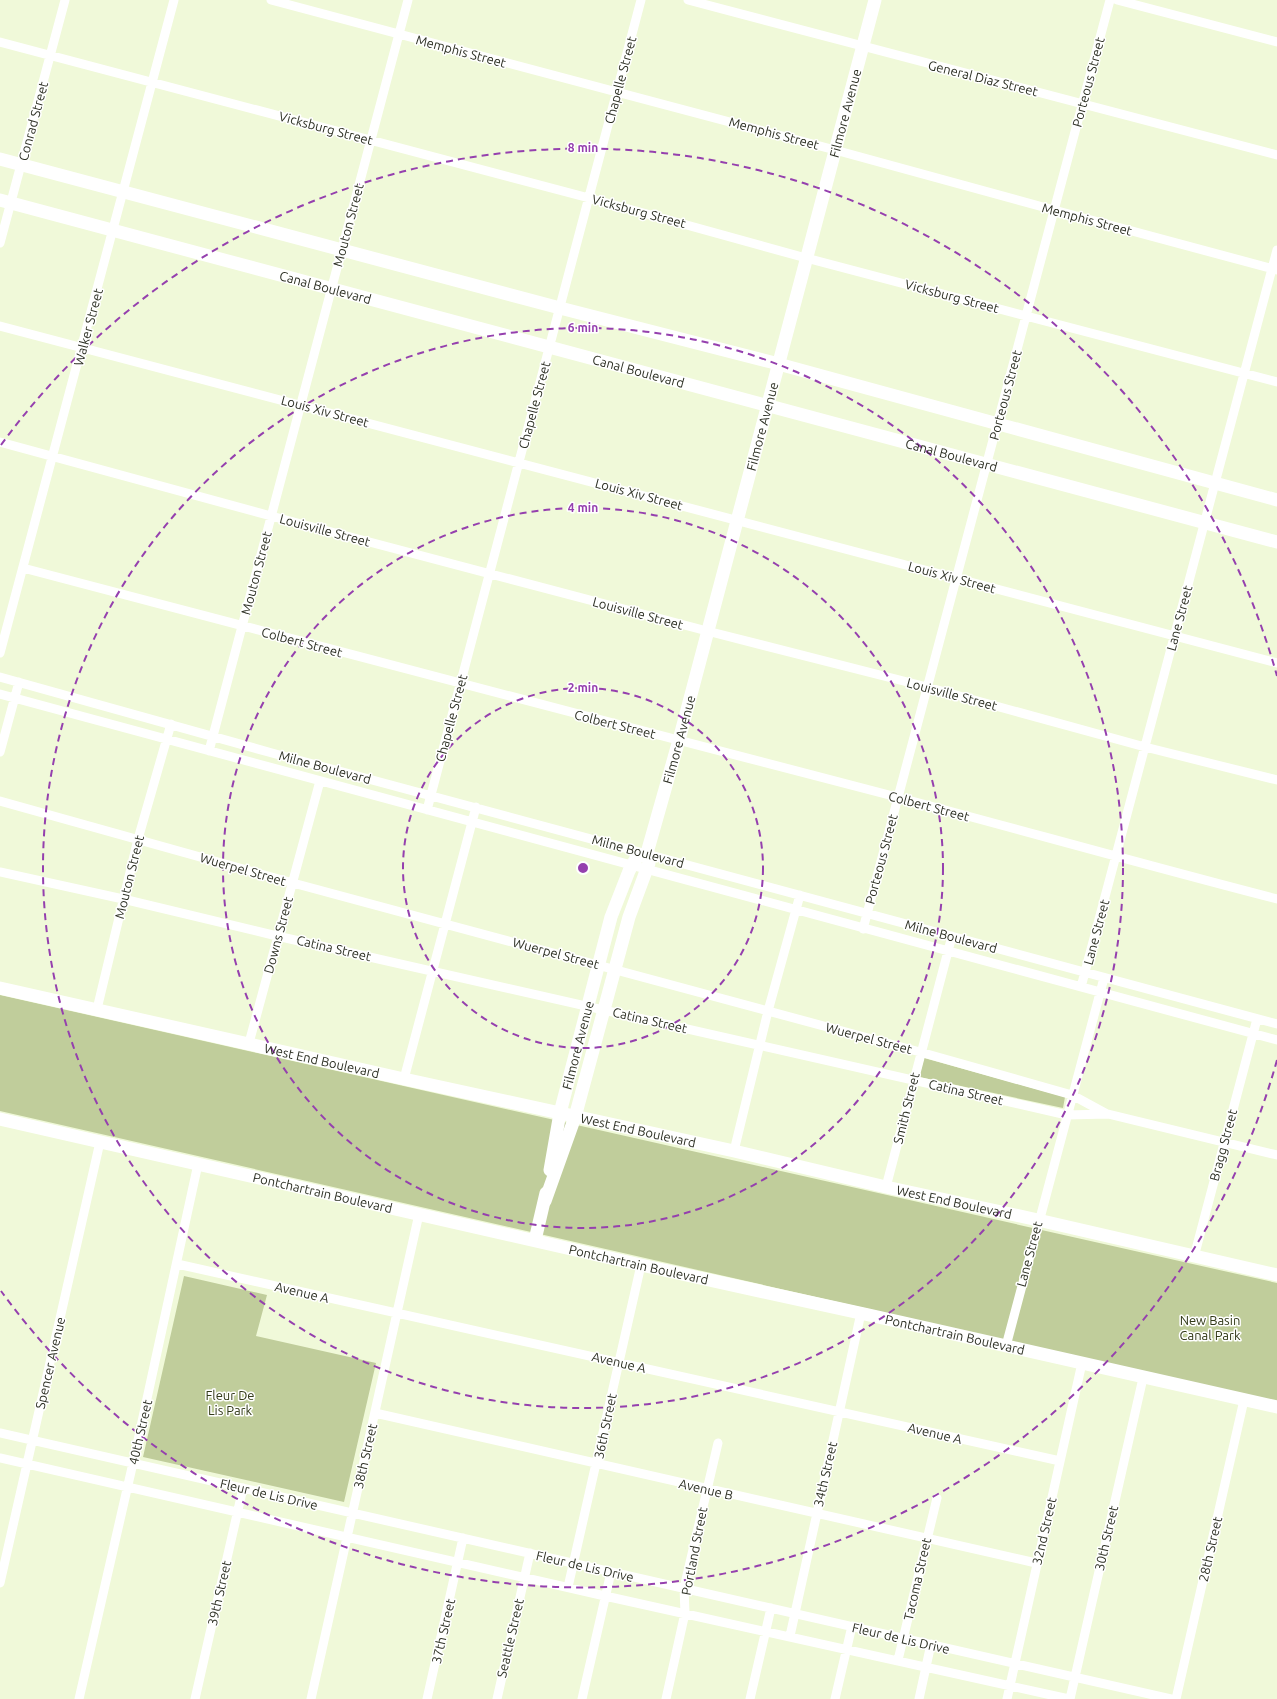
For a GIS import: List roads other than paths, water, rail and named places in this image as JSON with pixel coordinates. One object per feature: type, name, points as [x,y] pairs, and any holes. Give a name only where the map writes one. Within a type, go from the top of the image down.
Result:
[{"type":"main road","name":"Filmore Avenue","points":[[545,1201],[575,1116],[628,917],[649,863],[647,853],[679,740],[766,405],[875,0]]},
{"type":"main road","points":[[0,159],[560,308],[778,364],[1277,500]]},
{"type":"main road","name":"Canal Boulevard","points":[[5,202],[1277,542]]},
{"type":"main road","name":"Filmore Avenue","points":[[535,1240],[545,1201],[560,1113],[611,917],[636,858],[647,853]]},
{"type":"main road","name":"West End Boulevard","points":[[0,988],[404,1079],[734,1151],[886,1187],[1277,1275]]},
{"type":"main road","name":"Pontchartrain Boulevard","points":[[0,1119],[641,1265],[862,1313],[1143,1378],[1277,1407]]},
{"type":"street","name":"Conrad Street","points":[[0,243],[5,202],[21,165],[65,0]]},
{"type":"street","name":"Walker Street","points":[[0,653],[174,0]]},
{"type":"street","name":"Memphis Street","points":[[270,0],[1275,269]]},
{"type":"street","name":"Mouton Street","points":[[209,751],[408,0]]},
{"type":"street","name":"Chapelle Street","points":[[427,810],[641,0]]},
{"type":"street","name":"General Diaz Street","points":[[688,0],[1277,155]]},
{"type":"street","name":"Porteous Street","points":[[863,929],[1110,0]]},
{"type":"street","points":[[1117,0],[1277,42]]},
{"type":"street","name":"Vicksburg Street","points":[[0,42],[589,198],[806,258],[1277,382]]},
{"type":"street","name":"Lane Street","points":[[1081,987],[1244,374],[1275,269],[1277,250]]},
{"type":"street","name":"Louis Xiv Street","points":[[0,326],[1277,663]]},
{"type":"street","name":"Louisville Street","points":[[0,442],[271,516],[707,631],[927,687],[1145,747],[1277,780]]},
{"type":"street","name":"Colbert Street","points":[[23,568],[242,627],[898,797],[1116,857],[1277,899]]},
{"type":"street","name":"Milne Boulevard","points":[[0,677],[213,735],[280,755],[1277,1024]]},
{"type":"street","points":[[0,752],[19,682]]},
{"type":"street","name":"Milne Boulevard","points":[[0,694],[947,952],[1277,1040]]},
{"type":"street","name":"Mouton Street","points":[[96,1009],[138,839],[171,724]]},
{"type":"street","name":"Downs Street","points":[[249,1043],[320,781]]},
{"type":"street","name":"Wuerpel Street","points":[[0,801],[293,883],[614,968],[920,1052],[1072,1095],[1108,1114]]},
{"type":"street","points":[[404,1079],[444,923],[476,807]]},
{"type":"street","name":"Catina Street","points":[[0,872],[1067,1115],[1108,1114],[1277,1155]]},
{"type":"street","points":[[734,1151],[768,1011],[800,895]]},
{"type":"street","name":"Smith Street","points":[[886,1187],[920,1052],[952,936]]},
{"type":"street","name":"Lane Street","points":[[1006,1346],[1038,1220],[1104,978]]},
{"type":"street","name":"Bragg Street","points":[[1194,1257],[1223,1142],[1257,1019]]},
{"type":"street","name":"Spencer Avenue","points":[[0,1583],[100,1142]]},
{"type":"street","name":"40th Street","points":[[79,1699],[133,1463],[198,1164]]},
{"type":"street","name":"38th Street","points":[[311,1699],[419,1214]]},
{"type":"street","name":"Avenue A","points":[[177,1264],[1060,1461]]},
{"type":"street","name":"36th Street","points":[[568,1587],[641,1265]]},
{"type":"street","name":"34th Street","points":[[790,1636],[816,1513],[862,1313]]},
{"type":"street","name":"32nd Street","points":[[1007,1699],[1036,1563],[1082,1364]]},
{"type":"street","name":"30th Street","points":[[1069,1699],[1143,1378]]},
{"type":"street","name":"28th Street","points":[[1176,1699],[1244,1400]]},
{"type":"street","name":"Avenue B","points":[[375,1413],[1036,1563]]},
{"type":"street","name":"Fleur de Lis Drive","points":[[0,1433],[1171,1699]]},
{"type":"street","name":"Portland Street","points":[[666,1699],[685,1613],[684,1588],[718,1443]]},
{"type":"street","name":"Fleur de Lis Drive","points":[[0,1458],[605,1596],[846,1648],[1069,1699]]},
{"type":"street","name":"39th Street","points":[[195,1699],[243,1488]]},
{"type":"street","name":"Tacoma Street","points":[[898,1660],[937,1498]]},
{"type":"street","name":"37th Street","points":[[427,1699],[463,1538]]},
{"type":"street","name":"Seattle Street","points":[[497,1699],[530,1553]]},
{"type":"street","points":[[582,1699],[611,1572]]},
{"type":"street","points":[[750,1699],[771,1608]]},
{"type":"street","points":[[835,1699],[852,1626]]},
{"type":"street","points":[[919,1699],[931,1644]]},
{"type":"park label","name":"New Basin Canal Park","points":[[1210,1328]]},
{"type":"park label","name":"Fleur De Lis Park","points":[[230,1402]]}]
